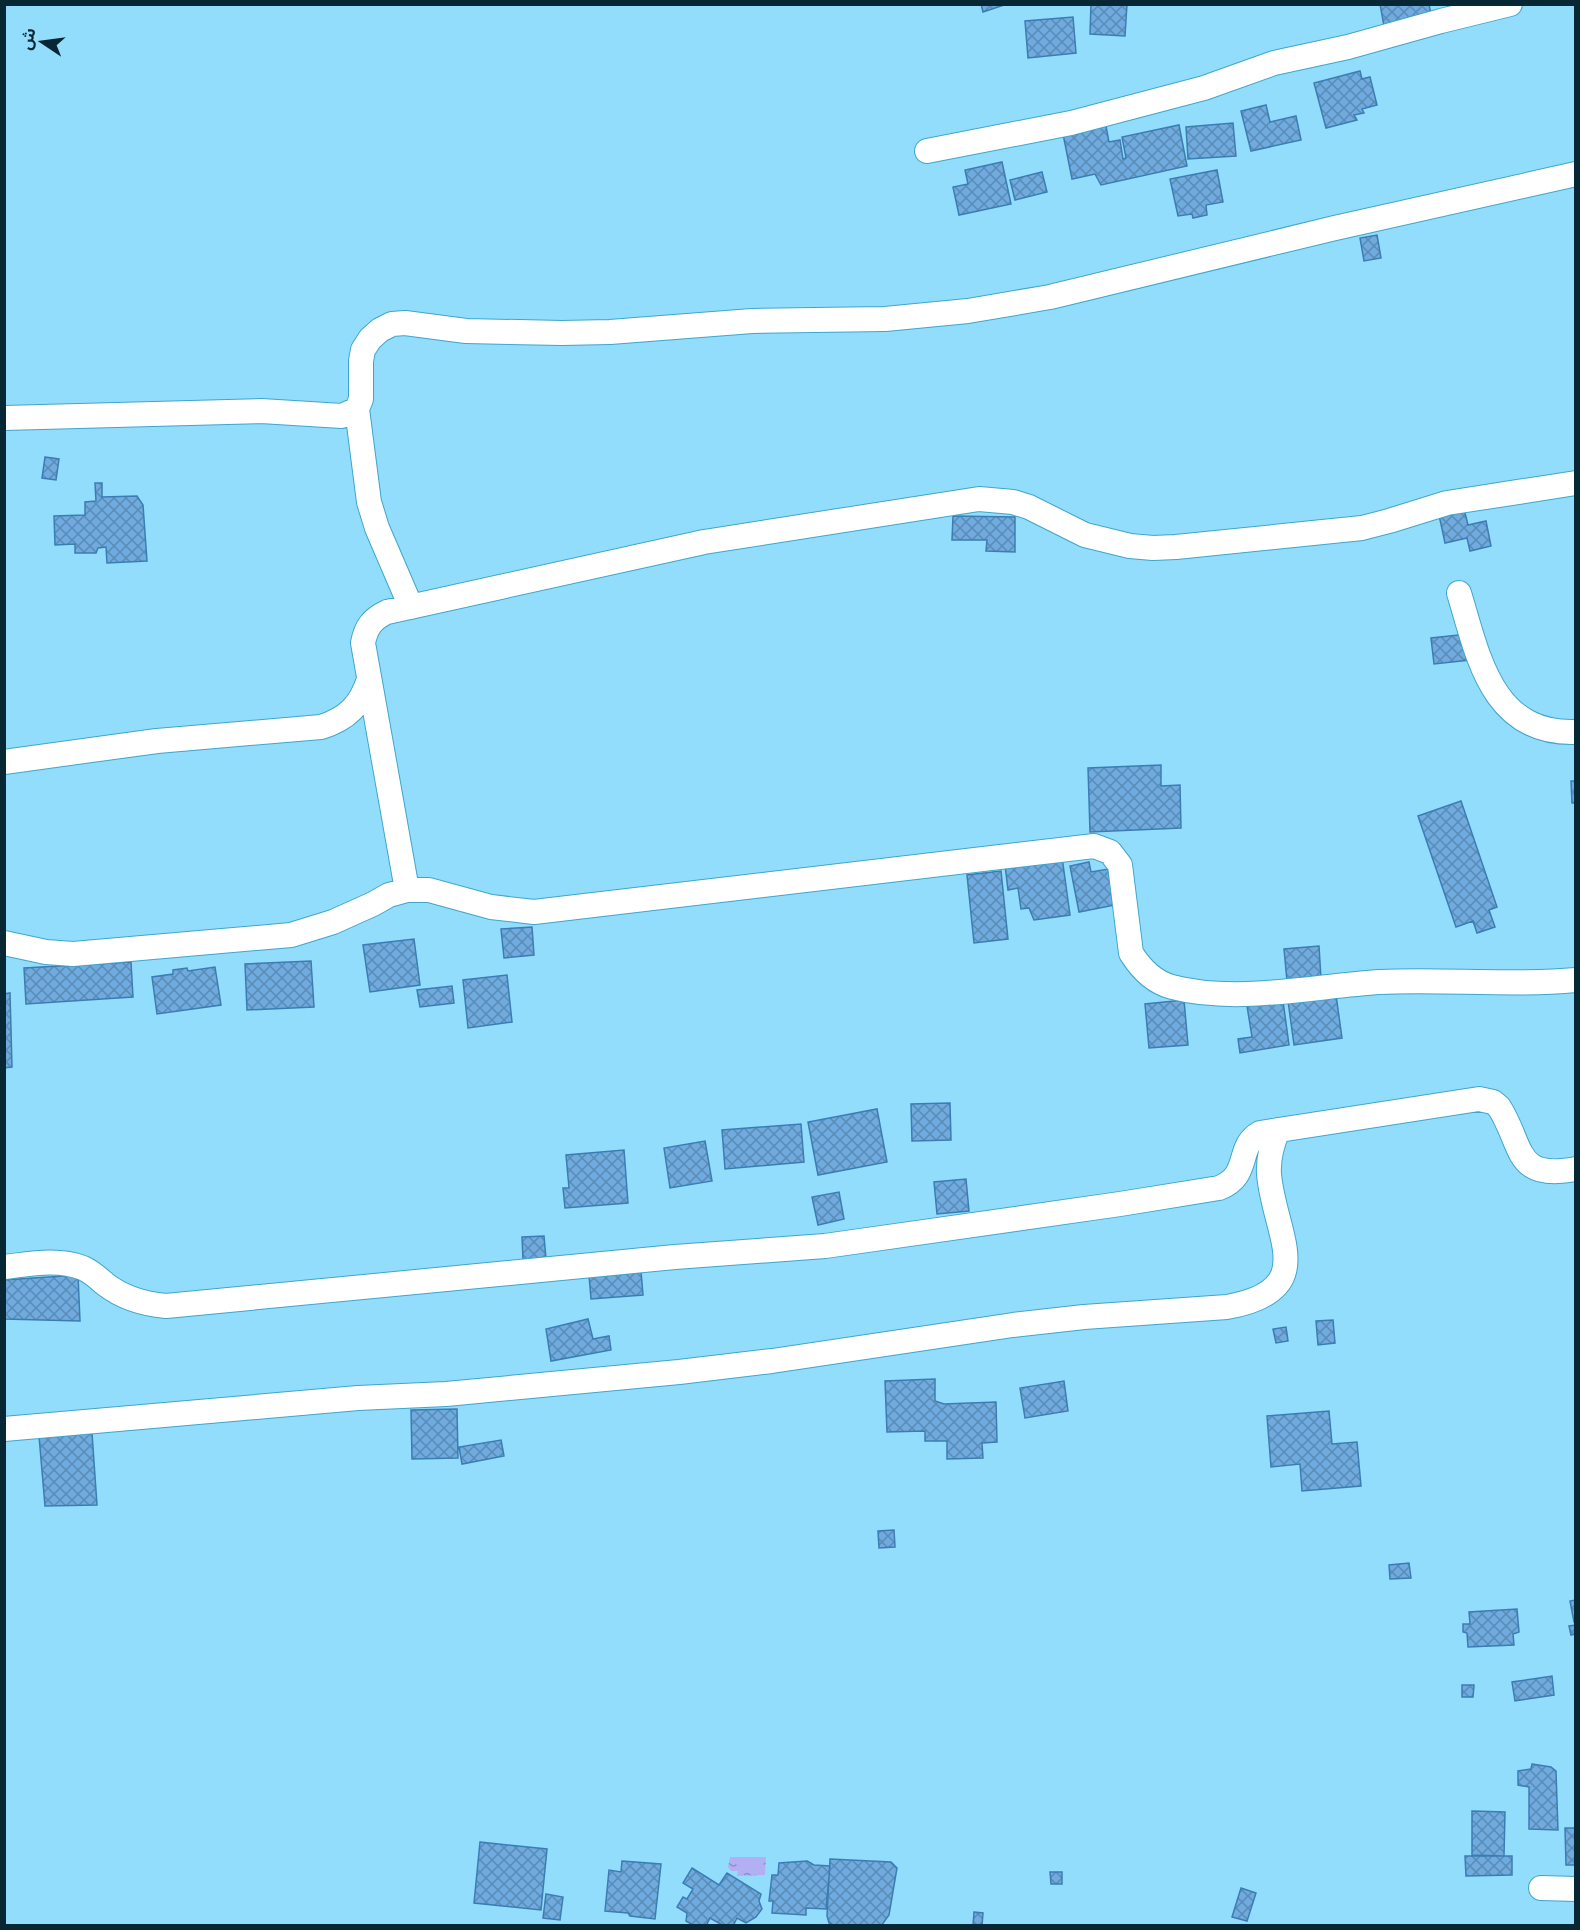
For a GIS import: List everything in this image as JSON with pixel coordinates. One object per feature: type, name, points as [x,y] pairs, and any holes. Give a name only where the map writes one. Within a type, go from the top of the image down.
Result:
[{"type":"street","points":[[927,151],[1071,123],[1204,88],[1274,63],[1348,47],[1510,4]]},
{"type":"street","points":[[411,608],[377,528],[369,502],[357,409],[361,399],[363,350],[380,330],[392,324],[405,323],[466,331],[610,332],[752,321],[885,320],[968,311],[1050,297],[1335,228],[1575,174]]},
{"type":"street","points":[[4,418],[261,411],[334,416],[350,414],[357,409]]},
{"type":"street","points":[[407,890],[363,643],[370,623],[387,612],[704,542],[979,500],[1013,502],[1029,507],[1075,531],[1107,541],[1142,547],[1176,547],[1362,528],[1447,503],[1575,483]]},
{"type":"street","points":[[1459,593],[1483,670],[1502,701],[1516,714],[1532,723],[1550,730],[1575,732]]},
{"type":"street","points":[[4,762],[157,741],[321,727],[334,723],[352,710],[365,693],[369,679]]},
{"type":"street","points":[[4,943],[46,952],[73,954],[291,935],[333,922],[389,895],[407,890],[429,890],[492,907],[534,912],[1094,846],[1110,852],[1120,865],[1131,953],[1148,975],[1172,987],[1246,993],[1380,982],[1575,980]]},
{"type":"street","points":[[4,1267],[56,1262],[69,1264],[95,1275],[104,1284],[128,1297],[140,1302],[166,1305],[675,1257],[825,1246],[1219,1188],[1232,1181],[1237,1175],[1250,1141],[1260,1133],[1479,1099],[1499,1107],[1520,1154],[1526,1162],[1542,1171],[1575,1169]]},
{"type":"street","points":[[4,1429],[358,1398],[446,1394],[679,1372],[772,1361],[1013,1325],[1245,1304],[1261,1298],[1273,1289],[1282,1277],[1286,1263],[1286,1248],[1269,1173],[1270,1152],[1278,1130]]},
{"type":"street","points":[[1541,1888],[1575,1889]]},
{"type":"water","points":[[730,1857],[766,1857],[765,1875],[737,1876],[738,1871],[731,1871],[728,1867]]},
{"type":"building","points":[[981,4],[1007,4],[983,12]]},
{"type":"building","points":[[1091,4],[1127,4],[1125,36],[1090,34]]},
{"type":"building","points":[[1380,4],[1429,4],[1431,15],[1384,26]]},
{"type":"building","points":[[1073,17],[1076,53],[1028,58],[1025,21]]},
{"type":"building","points":[[1360,71],[1362,79],[1370,77],[1377,105],[1362,109],[1364,113],[1354,115],[1357,120],[1326,128],[1314,83]]},
{"type":"building","points":[[1266,105],[1270,122],[1296,116],[1301,140],[1251,151],[1241,111]]},
{"type":"building","points":[[1233,123],[1236,156],[1188,159],[1186,127]]},
{"type":"building","points":[[1179,125],[1187,166],[1101,185],[1095,174],[1072,179],[1063,134],[1106,126],[1109,142],[1120,140],[1123,159],[1126,158],[1122,137]]},
{"type":"building","points":[[1002,162],[1011,204],[959,215],[953,187],[968,184],[965,170]]},
{"type":"building","points":[[1217,170],[1223,202],[1206,205],[1207,215],[1193,218],[1192,214],[1178,216],[1170,179]]},
{"type":"building","points":[[1042,172],[1047,192],[1015,200],[1010,180]]},
{"type":"building","points":[[1377,235],[1381,258],[1364,261],[1360,238]]},
{"type":"building","points":[[45,457],[59,459],[56,480],[42,478]]},
{"type":"building","points":[[95,483],[102,483],[102,497],[137,496],[143,505],[147,561],[107,563],[106,547],[98,548],[96,553],[75,553],[75,544],[55,545],[54,516],[85,515],[85,502],[96,501]]},
{"type":"building","points":[[1464,509],[1468,525],[1486,521],[1491,546],[1470,551],[1467,538],[1445,543],[1439,515]]},
{"type":"building","points":[[953,516],[1015,517],[1015,552],[986,551],[987,540],[952,540]]},
{"type":"building","points":[[1468,634],[1470,660],[1434,664],[1431,638]]},
{"type":"building","points":[[1161,765],[1161,786],[1180,785],[1181,828],[1090,832],[1088,768]]},
{"type":"building","points":[[1571,781],[1576,781],[1576,803],[1572,803]]},
{"type":"building","points":[[1461,801],[1497,907],[1489,910],[1495,927],[1477,933],[1473,921],[1456,927],[1418,816]]},
{"type":"building","points":[[1062,857],[1070,915],[1034,920],[1029,908],[1021,909],[1018,888],[1008,890],[1005,865]]},
{"type":"building","points":[[1089,862],[1091,872],[1108,869],[1115,905],[1079,912],[1070,866]]},
{"type":"building","points":[[1001,871],[1008,939],[974,943],[967,875]]},
{"type":"building","points":[[532,927],[534,955],[504,958],[501,929]]},
{"type":"building","points":[[414,939],[420,985],[370,992],[363,945]]},
{"type":"building","points":[[1319,946],[1321,979],[1287,981],[1284,949]]},
{"type":"building","points":[[311,961],[314,1007],[247,1010],[245,964]]},
{"type":"building","points":[[131,962],[133,997],[26,1004],[24,968]]},
{"type":"building","points":[[215,967],[221,1005],[157,1014],[152,977],[173,974],[173,970],[187,968],[188,971]]},
{"type":"building","points":[[507,975],[512,1022],[468,1028],[463,980]]},
{"type":"building","points":[[452,986],[454,1003],[420,1007],[417,990]]},
{"type":"building","points":[[10,993],[12,1067],[4,1068],[4,994]]},
{"type":"building","points":[[1336,995],[1342,1038],[1294,1045],[1288,1001]]},
{"type":"building","points":[[1184,1000],[1188,1045],[1149,1048],[1145,1004]]},
{"type":"building","points":[[1283,1001],[1289,1045],[1240,1053],[1238,1039],[1252,1037],[1247,1006]]},
{"type":"building","points":[[950,1103],[951,1140],[912,1141],[911,1104]]},
{"type":"building","points":[[877,1109],[887,1162],[818,1175],[808,1122]]},
{"type":"building","points":[[801,1124],[804,1162],[725,1169],[722,1130]]},
{"type":"building","points":[[705,1141],[712,1181],[670,1188],[664,1148]]},
{"type":"building","points":[[624,1150],[628,1203],[565,1208],[563,1188],[569,1188],[566,1155]]},
{"type":"building","points":[[966,1179],[969,1211],[937,1214],[934,1182]]},
{"type":"building","points":[[839,1192],[844,1219],[818,1225],[812,1197]]},
{"type":"building","points":[[544,1236],[546,1259],[523,1260],[522,1237]]},
{"type":"building","points":[[641,1271],[643,1295],[591,1299],[589,1275]]},
{"type":"building","points":[[78,1275],[80,1321],[4,1319],[4,1280]]},
{"type":"building","points":[[588,1319],[593,1339],[609,1336],[611,1350],[551,1361],[546,1329]]},
{"type":"building","points":[[1333,1320],[1335,1343],[1318,1345],[1316,1321]]},
{"type":"building","points":[[1286,1327],[1288,1341],[1276,1343],[1273,1329]]},
{"type":"building","points":[[935,1379],[935,1401],[944,1404],[996,1402],[997,1442],[982,1443],[983,1458],[947,1459],[947,1441],[925,1441],[925,1431],[887,1432],[885,1381]]},
{"type":"building","points":[[1064,1381],[1068,1411],[1025,1418],[1020,1388]]},
{"type":"building","points":[[457,1409],[458,1458],[412,1459],[411,1410]]},
{"type":"building","points":[[1329,1411],[1332,1444],[1357,1442],[1361,1486],[1302,1491],[1300,1464],[1271,1467],[1267,1416]]},
{"type":"building","points":[[92,1433],[97,1505],[45,1506],[39,1436]]},
{"type":"building","points":[[501,1440],[504,1456],[462,1464],[459,1447]]},
{"type":"building","points":[[894,1530],[895,1547],[879,1548],[878,1531]]},
{"type":"building","points":[[1409,1563],[1411,1578],[1390,1579],[1389,1565]]},
{"type":"building","points":[[1576,1600],[1576,1622],[1574,1622],[1570,1601]]},
{"type":"building","points":[[1517,1609],[1519,1632],[1513,1634],[1514,1645],[1468,1647],[1467,1633],[1463,1632],[1463,1624],[1470,1624],[1469,1612]]},
{"type":"building","points":[[1576,1625],[1576,1634],[1571,1635],[1569,1626]]},
{"type":"building","points":[[1552,1676],[1554,1695],[1515,1701],[1512,1682]]},
{"type":"building","points":[[1462,1685],[1474,1685],[1473,1697],[1462,1697]]},
{"type":"building","points":[[1532,1764],[1551,1767],[1556,1771],[1558,1830],[1529,1829],[1529,1787],[1518,1785],[1518,1771],[1531,1769]]},
{"type":"building","points":[[1472,1811],[1505,1812],[1504,1856],[1472,1855]]},
{"type":"building","points":[[1565,1828],[1576,1828],[1576,1865],[1566,1865]]},
{"type":"building","points":[[480,1842],[547,1849],[541,1910],[474,1903]]},
{"type":"building","points":[[1465,1856],[1512,1856],[1512,1875],[1466,1876]]},
{"type":"building","points":[[830,1859],[891,1862],[897,1868],[889,1915],[881,1926],[834,1926],[829,1923],[827,1916]]},
{"type":"building","points":[[622,1861],[661,1864],[655,1919],[605,1911],[609,1870],[621,1872]]},
{"type":"building","points":[[807,1861],[814,1865],[830,1866],[826,1909],[806,1908],[806,1915],[772,1913],[773,1901],[769,1901],[772,1875],[778,1875],[779,1863]]},
{"type":"building","points":[[692,1868],[719,1885],[727,1873],[761,1894],[759,1901],[762,1909],[756,1917],[746,1923],[737,1918],[733,1926],[724,1926],[710,1918],[706,1926],[695,1926],[686,1921],[687,1913],[677,1907],[683,1897],[687,1899],[693,1889],[683,1883]]},
{"type":"building","points":[[1050,1872],[1062,1872],[1062,1884],[1051,1884]]},
{"type":"building","points":[[1241,1888],[1256,1893],[1247,1921],[1232,1917]]},
{"type":"building","points":[[546,1894],[563,1897],[560,1920],[543,1918]]},
{"type":"building","points":[[974,1912],[983,1913],[982,1926],[973,1926]]}]
